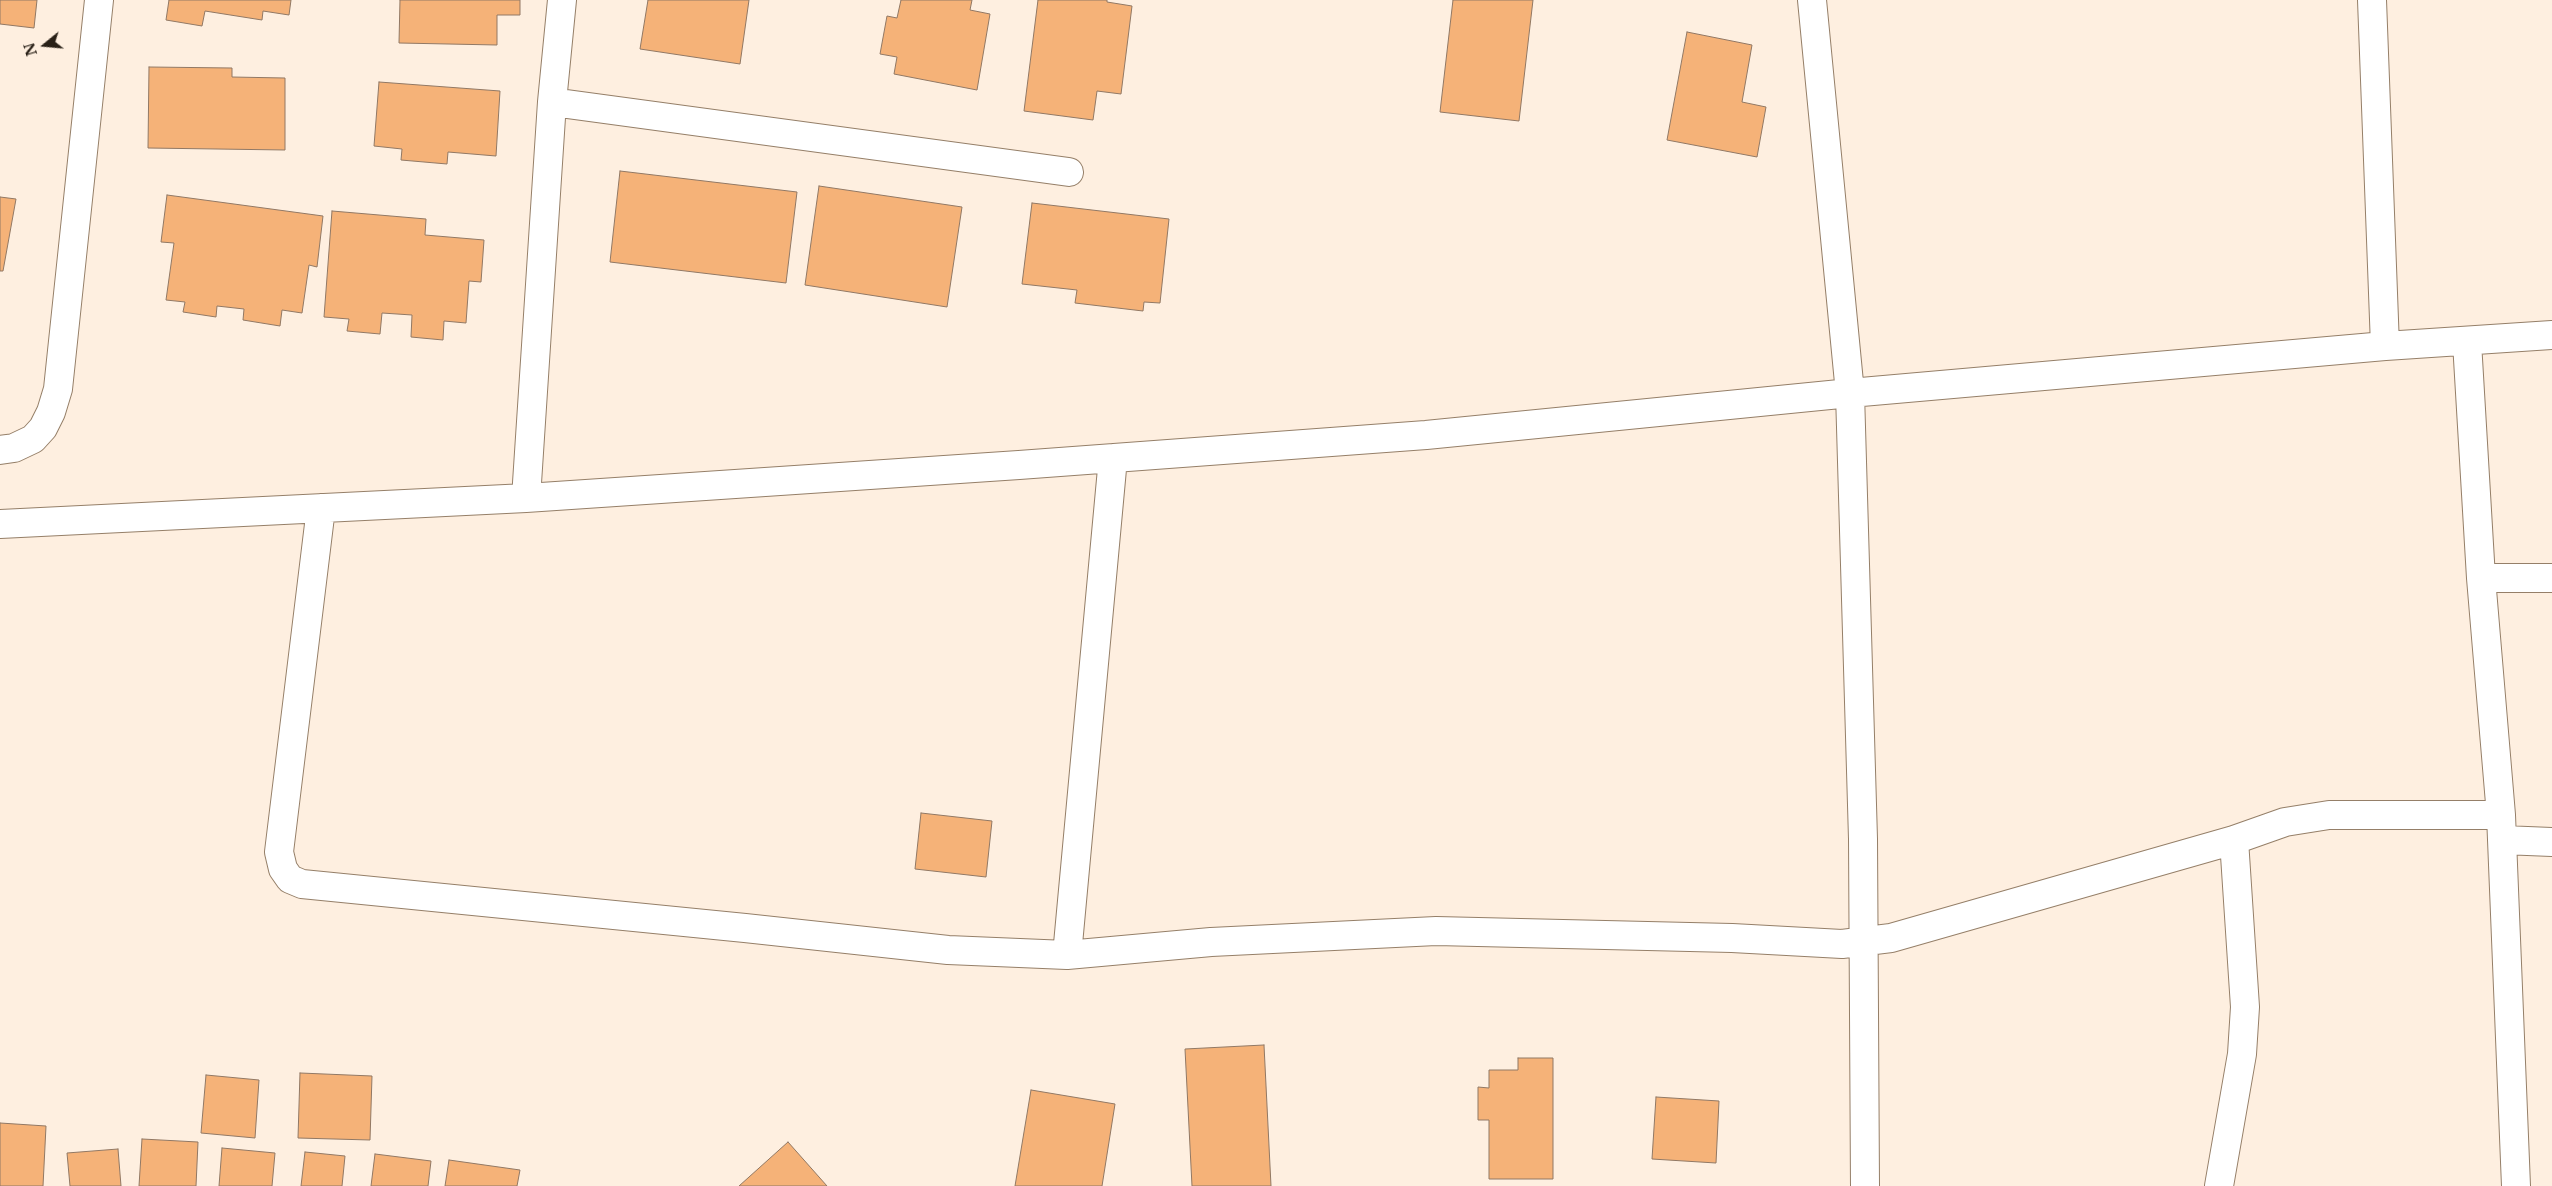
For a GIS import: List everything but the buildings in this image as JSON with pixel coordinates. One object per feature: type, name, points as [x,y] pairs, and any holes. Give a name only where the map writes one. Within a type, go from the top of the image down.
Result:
[{"type":"street","points":[[0,450],[14,448],[32,439],[43,428],[51,412],[58,389],[99,0]]},
{"type":"street","points":[[526,498],[552,102],[562,0]]},
{"type":"street","points":[[1812,0],[1850,393],[1864,942],[1865,1186]]},
{"type":"street","points":[[2372,0],[2385,346]]},
{"type":"street","points":[[552,102],[1069,172]]},
{"type":"street","points":[[0,524],[526,498],[1113,458],[1426,434],[1850,393],[2385,346],[2552,335]]},
{"type":"street","points":[[2467,342],[2481,578],[2502,828],[2516,1186]]},
{"type":"street","points":[[1068,955],[1113,458]]},
{"type":"street","points":[[321,508],[280,831],[279,852],[283,868],[290,878],[302,884],[948,950],[1068,955],[1211,942],[1336,934],[1436,931],[1732,938],[1842,944],[1891,938],[2234,840],[2285,822],[2329,815],[2502,828],[2552,842]]},
{"type":"street","points":[[2481,578],[2552,578]]},
{"type":"street","points":[[2219,1186],[2242,1054],[2245,1007],[2234,840]]}]
